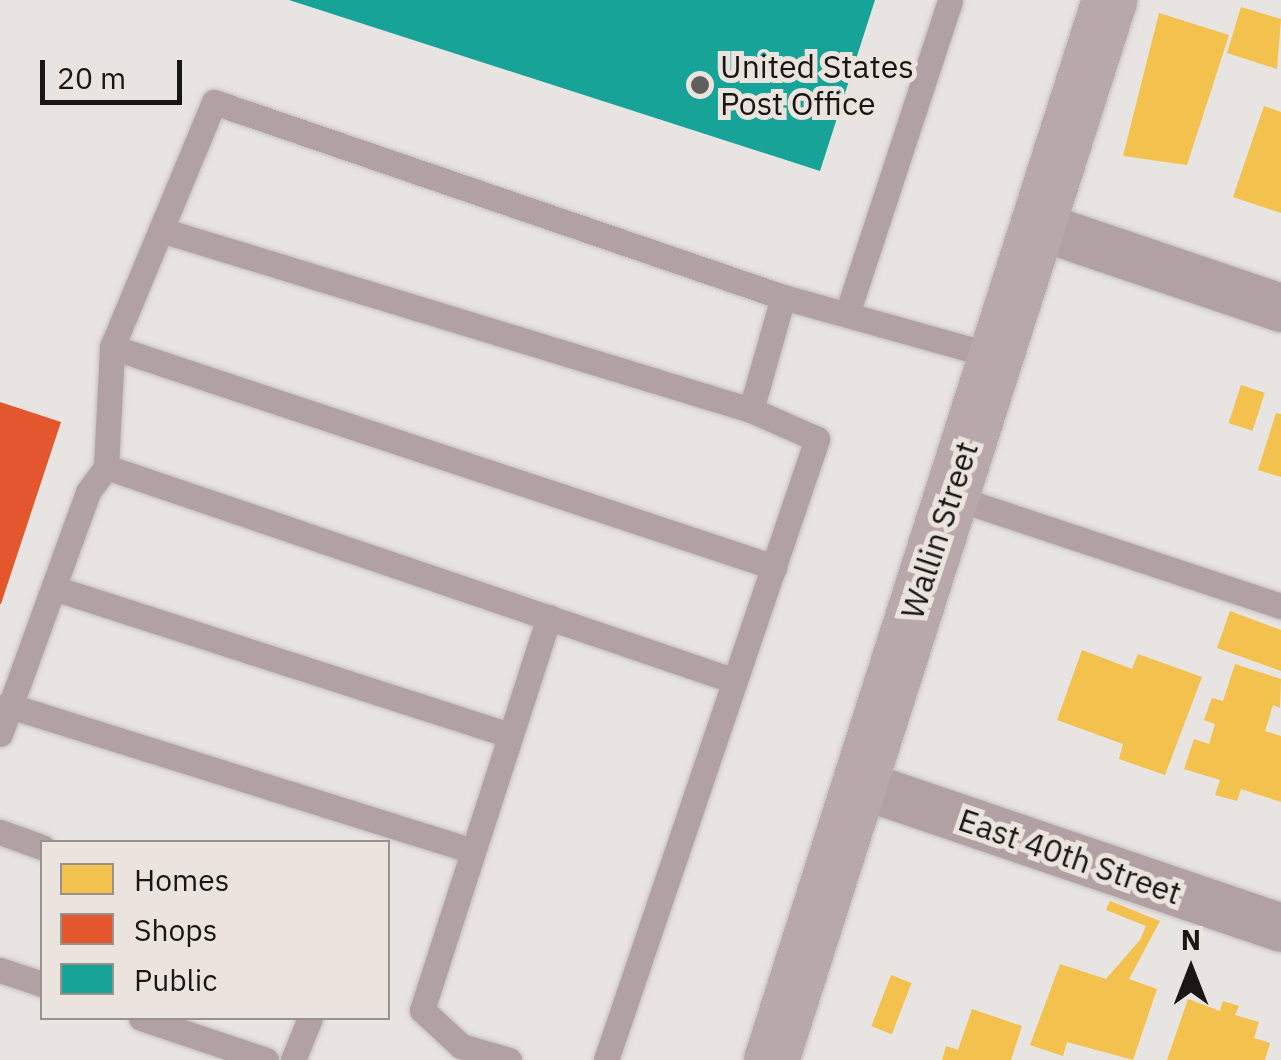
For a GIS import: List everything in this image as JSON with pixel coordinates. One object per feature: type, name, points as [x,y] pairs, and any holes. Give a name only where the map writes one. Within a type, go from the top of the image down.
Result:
[{"type":"main road","name":"Wallin Street","points":[[771,1060],[1110,0]]},
{"type":"street","points":[[1036,225],[1281,308]]},
{"type":"street","name":"East 40th Street","points":[[859,784],[1281,928]]},
{"type":"lane","points":[[847,314],[950,0]]},
{"type":"lane","points":[[0,734],[7,704],[106,467],[112,347],[214,102],[783,296],[994,356]]},
{"type":"lane","points":[[161,230],[752,410],[817,439],[606,1060]]},
{"type":"lane","points":[[752,410],[783,296]]},
{"type":"lane","points":[[112,347],[774,567]]},
{"type":"lane","points":[[106,467],[735,682]]},
{"type":"lane","points":[[950,496],[1281,606]]},
{"type":"lane","points":[[54,588],[510,735]]},
{"type":"lane","points":[[509,1060],[461,1046],[422,1010],[549,617]]},
{"type":"lane","points":[[7,704],[473,851]]},
{"type":"lane","points":[[0,832],[40,846]]},
{"type":"lane","points":[[0,970],[40,983]]},
{"type":"lane","points":[[146,1020],[266,1060]]},
{"type":"lane","points":[[293,1060],[309,1020]]},
{"type":"building: Homes","points":[[1241,7],[1281,19],[1277,69],[1227,53]]},
{"type":"building: Homes","points":[[1159,13],[1229,35],[1187,165],[1123,156]]},
{"type":"building: Homes","points":[[1264,106],[1281,112],[1281,213],[1233,197]]},
{"type":"building: Homes","points":[[1241,385],[1265,393],[1252,431],[1229,423]]},
{"type":"building: Homes","points":[[1276,413],[1281,414],[1281,477],[1258,470]]},
{"type":"building: Homes","points":[[1230,611],[1281,630],[1281,671],[1217,648]]},
{"type":"building: Homes","points":[[1082,650],[1132,669],[1138,654],[1202,677],[1165,775],[1119,759],[1123,744],[1057,720]]},
{"type":"building: Homes","points":[[1235,664],[1281,679],[1280,708],[1273,705],[1265,731],[1281,736],[1281,802],[1241,789],[1237,801],[1215,795],[1220,780],[1184,769],[1194,739],[1209,744],[1215,724],[1204,720],[1212,698],[1223,701]]},
{"type":"building: Homes","points":[[1110,901],[1160,921],[1129,979],[1157,989],[1133,1060],[1067,1042],[1063,1056],[1030,1045],[1060,964],[1106,979],[1140,940],[1146,926],[1106,910]]},
{"type":"building: Homes","points":[[891,975],[912,983],[892,1034],[871,1026]]},
{"type":"building: Homes","points":[[1188,999],[1220,1011],[1223,1001],[1239,1006],[1235,1015],[1259,1022],[1254,1038],[1270,1043],[1265,1060],[1167,1060]]},
{"type":"building: Homes","points":[[972,1009],[1022,1026],[1011,1060],[942,1060],[946,1046],[958,1050]]},
{"type":"building: Shops","points":[[0,402],[61,422],[1,604],[0,604]]},
{"type":"building: Public","name":"United States Post Office","points":[[289,0],[875,0],[820,171]]},
{"type":"place","name":"United States Post Office","points":[[700,85]]}]
